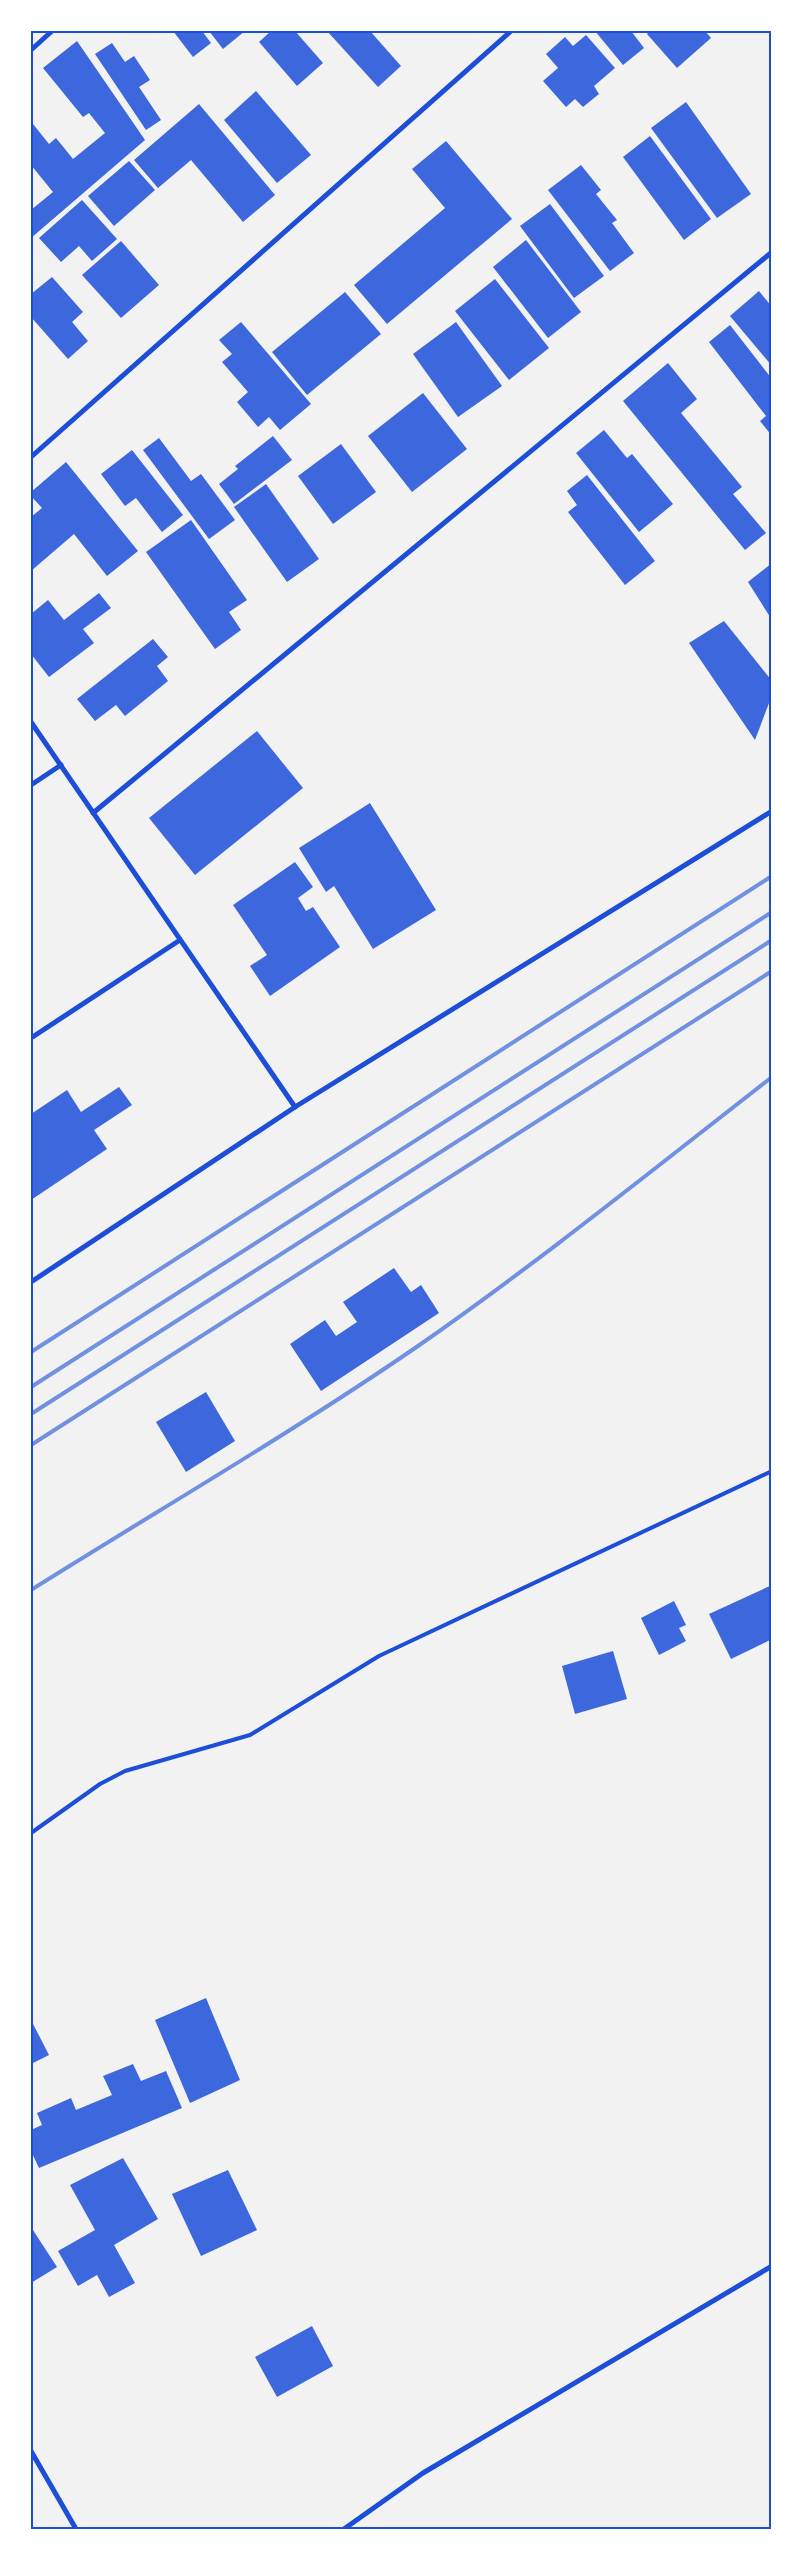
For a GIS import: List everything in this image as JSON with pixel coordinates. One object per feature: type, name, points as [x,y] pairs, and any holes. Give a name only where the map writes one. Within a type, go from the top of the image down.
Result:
[{"type":"street","points":[[31,50],[52,31]]},
{"type":"street","points":[[31,457],[511,31]]},
{"type":"street","points":[[93,812],[772,252]]},
{"type":"street","points":[[31,722],[295,1107]]},
{"type":"street","points":[[31,785],[61,765]]},
{"type":"street","points":[[31,1282],[295,1107],[772,811]]},
{"type":"street","points":[[31,1038],[180,940]]},
{"type":"street","points":[[344,2529],[423,2473],[772,2266]]},
{"type":"street","points":[[31,2451],[76,2529]]},
{"type":"lane","points":[[31,1833],[100,1784],[125,1771],[250,1735],[379,1656],[772,1471]]},
{"type":"building","points":[[173,31],[202,31],[211,43],[193,57]]},
{"type":"building","points":[[209,31],[245,31],[223,49]]},
{"type":"building","points":[[271,31],[295,31],[323,63],[297,86],[259,42]]},
{"type":"building","points":[[327,31],[370,31],[401,66],[378,87]]},
{"type":"building","points":[[595,31],[631,31],[644,48],[623,65]]},
{"type":"building","points":[[650,31],[705,31],[711,38],[677,68],[647,34]]},
{"type":"building","points":[[586,35],[615,68],[594,86],[599,94],[583,107],[575,99],[566,107],[543,81],[558,68],[546,54],[565,37],[573,46]]},
{"type":"building","points":[[77,41],[145,140],[31,238],[31,210],[53,192],[31,165],[31,125],[33,124],[49,144],[56,138],[73,159],[105,133],[89,113],[83,117],[43,68]]},
{"type":"building","points":[[112,43],[125,62],[134,56],[150,80],[139,87],[161,120],[146,130],[95,54]]},
{"type":"building","points":[[256,91],[311,155],[277,183],[224,120]]},
{"type":"building","points":[[686,102],[751,194],[717,218],[651,128]]},
{"type":"building","points":[[199,104],[275,195],[243,222],[191,160],[158,188],[134,160]]},
{"type":"building","points":[[650,136],[711,219],[684,240],[623,157]]},
{"type":"building","points":[[446,141],[512,219],[387,324],[354,285],[445,208],[412,169]]},
{"type":"building","points":[[129,161],[155,190],[114,226],[88,196]]},
{"type":"building","points":[[581,165],[601,190],[596,194],[617,220],[612,223],[634,253],[610,271],[548,190]]},
{"type":"building","points":[[82,200],[117,239],[92,261],[79,246],[61,262],[39,238]]},
{"type":"building","points":[[550,204],[604,276],[574,298],[520,226]]},
{"type":"building","points":[[526,240],[581,312],[548,338],[493,267]]},
{"type":"building","points":[[121,241],[159,285],[121,318],[82,275]]},
{"type":"building","points":[[52,277],[83,312],[72,322],[88,341],[68,359],[31,317],[31,294]]},
{"type":"building","points":[[495,279],[549,348],[509,380],[455,311]]},
{"type":"building","points":[[759,291],[772,307],[772,366],[730,316]]},
{"type":"building","points":[[345,292],[381,334],[307,395],[272,352]]},
{"type":"building","points":[[241,322],[311,404],[280,430],[269,417],[258,427],[237,402],[248,392],[222,362],[232,354],[219,340]]},
{"type":"building","points":[[456,322],[502,386],[458,417],[413,354]]},
{"type":"building","points":[[730,325],[772,379],[772,436],[760,421],[766,416],[709,342]]},
{"type":"building","points":[[668,363],[697,399],[681,413],[742,487],[733,494],[766,533],[745,550],[623,401]]},
{"type":"building","points":[[423,393],[467,449],[412,492],[368,436]]},
{"type":"building","points":[[604,430],[627,458],[632,454],[673,504],[639,532],[576,453]]},
{"type":"building","points":[[273,436],[292,460],[234,504],[219,484],[238,469],[235,466]]},
{"type":"building","points":[[159,438],[191,481],[201,474],[235,520],[209,539],[143,450]]},
{"type":"building","points":[[341,444],[376,492],[333,524],[298,476]]},
{"type":"building","points":[[132,450],[183,515],[162,532],[136,498],[125,506],[101,474]]},
{"type":"building","points":[[66,462],[138,551],[107,576],[74,534],[31,571],[31,517],[42,508],[31,496],[31,492]]},
{"type":"building","points":[[587,475],[655,561],[625,585],[568,512],[577,505],[567,491]]},
{"type":"building","points":[[266,484],[319,559],[287,582],[234,507]]},
{"type":"building","points":[[191,520],[247,600],[229,612],[241,630],[215,649],[146,552]]},
{"type":"building","points":[[772,563],[772,620],[748,582]]},
{"type":"building","points":[[99,593],[111,608],[83,629],[94,643],[49,677],[31,654],[31,614],[48,600],[64,620]]},
{"type":"building","points":[[724,621],[772,681],[772,695],[755,740],[689,643]]},
{"type":"building","points":[[153,639],[168,657],[157,666],[168,681],[125,716],[116,705],[95,721],[77,699]]},
{"type":"building","points":[[257,731],[303,788],[195,875],[149,818]]},
{"type":"building","points":[[370,803],[436,910],[373,949],[334,886],[326,892],[299,848]]},
{"type":"building","points":[[295,862],[313,887],[298,898],[306,911],[313,907],[340,947],[270,996],[250,966],[267,955],[233,905]]},
{"type":"building","points":[[119,1087],[132,1105],[94,1130],[107,1149],[31,1200],[31,1114],[67,1090],[81,1112]]},
{"type":"building","points":[[394,1268],[411,1292],[421,1285],[439,1313],[321,1391],[290,1344],[325,1320],[336,1336],[357,1322],[343,1302]]},
{"type":"building","points":[[206,1392],[235,1441],[186,1472],[156,1422]]},
{"type":"building","points":[[772,1585],[772,1639],[731,1659],[709,1614]]},
{"type":"building","points":[[674,1601],[686,1625],[679,1628],[686,1641],[659,1655],[641,1618]]},
{"type":"building","points":[[613,1651],[627,1699],[575,1714],[562,1666]]},
{"type":"building","points":[[206,1998],[240,2080],[190,2103],[155,2020]]},
{"type":"building","points":[[31,2020],[49,2055],[31,2064]]},
{"type":"building","points":[[133,2064],[141,2081],[166,2071],[182,2108],[39,2168],[31,2151],[31,2130],[42,2125],[37,2113],[71,2098],[76,2110],[112,2095],[103,2076]]},
{"type":"building","points":[[123,2158],[158,2219],[114,2245],[135,2283],[109,2297],[97,2275],[78,2286],[58,2251],[95,2230],[70,2185]]},
{"type":"building","points":[[228,2170],[257,2230],[201,2256],[172,2194]]},
{"type":"building","points":[[31,2227],[57,2267],[31,2283]]},
{"type":"building","points":[[312,2326],[333,2366],[277,2397],[255,2357]]},
{"type":"railway","points":[[31,1352],[772,876]]},
{"type":"railway","points":[[31,1387],[772,912]]},
{"type":"railway","points":[[31,1414],[772,940]]},
{"type":"railway","points":[[31,1445],[772,971]]},
{"type":"railway","points":[[31,1590],[275,1440],[418,1346],[553,1248],[772,1077]]}]
